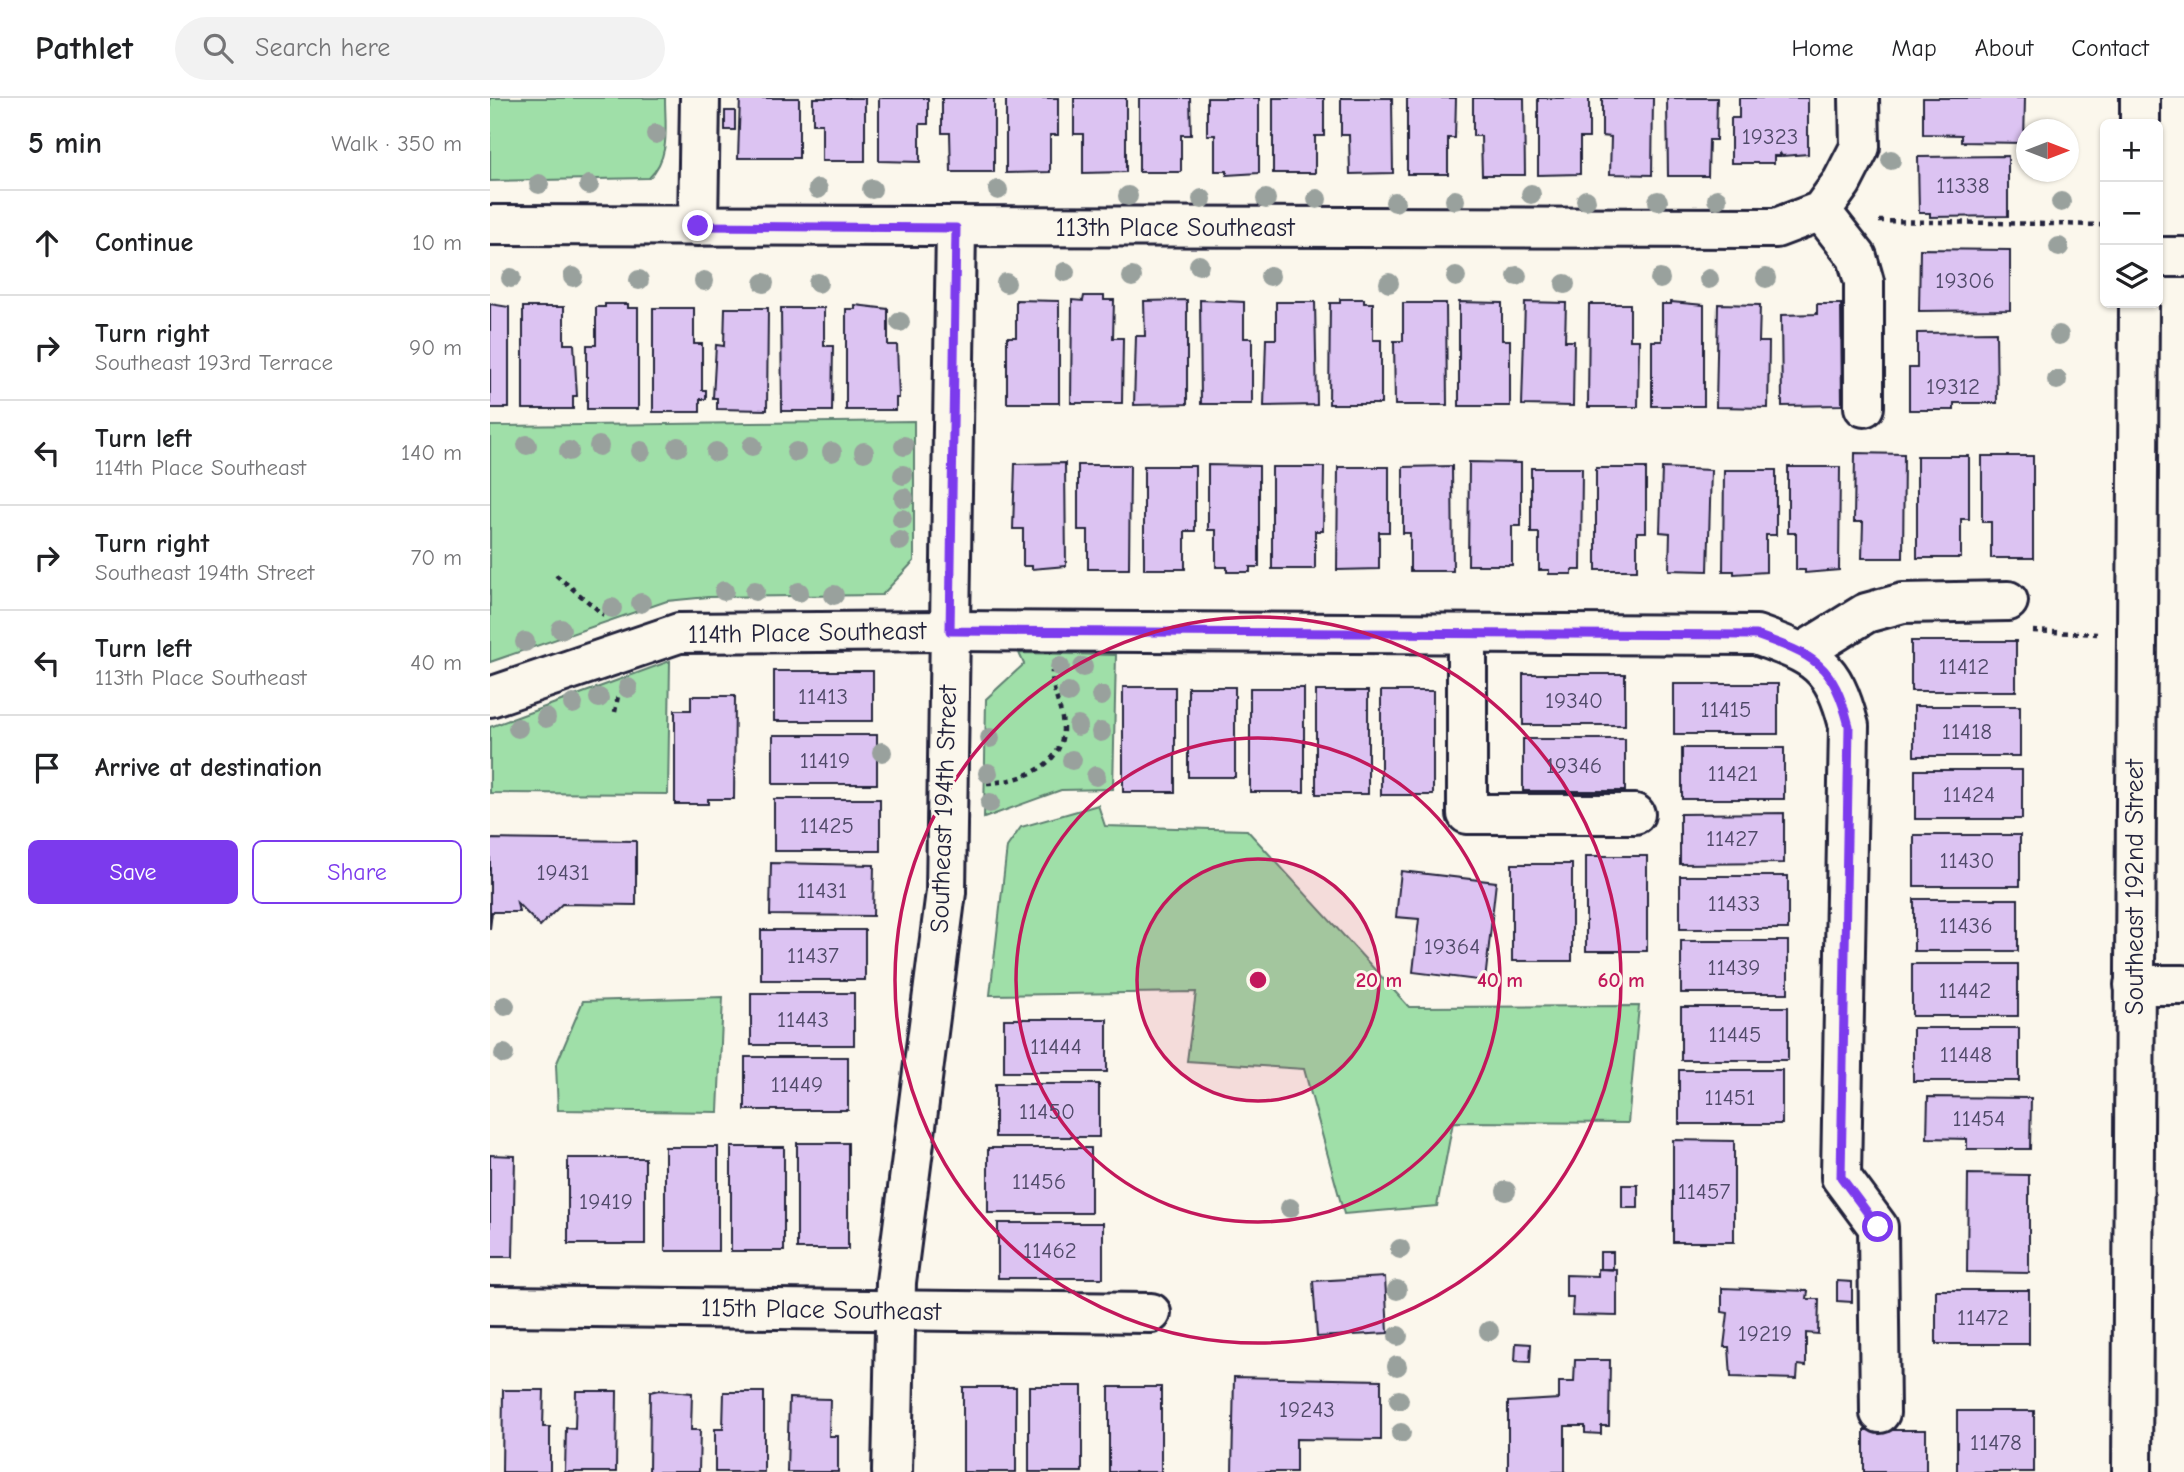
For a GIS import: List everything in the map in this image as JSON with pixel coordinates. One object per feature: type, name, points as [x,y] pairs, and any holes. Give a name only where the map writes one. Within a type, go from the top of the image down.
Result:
[{"type":"street","points":[[698,226],[700,98]]},
{"type":"street","points":[[1859,98],[1860,147],[1831,197],[1857,257],[1864,282],[1864,407]]},
{"type":"street","points":[[2140,98],[2140,119]]},
{"type":"street","name":"113th Place Southeast","points":[[490,225],[1776,228],[1831,197]]},
{"type":"street","name":"Southeast 194th Street","points":[[892,1472],[896,1282],[946,892],[956,228]]},
{"type":"street","points":[[2163,257],[2184,257]]},
{"type":"street","name":"Southeast 192nd Street","points":[[2132,1472],[2139,308]]},
{"type":"street","points":[[1880,1413],[1878,1227],[1841,1177],[1849,726],[1841,694],[1828,673],[1803,652],[1866,613],[1903,603],[2006,601]]},
{"type":"street","name":"114th Place Southeast","points":[[490,697],[679,633],[1053,631],[1756,635],[1803,652]]},
{"type":"street","points":[[1467,634],[1467,814],[1635,814]]},
{"type":"street","points":[[2134,985],[2184,985]]},
{"type":"street","name":"115th Place Southeast","points":[[490,1306],[1151,1314]]},
{"type":"path","points":[[1831,197],[1850,221],[2100,225]]},
{"type":"path","points":[[556,575],[640,646]]},
{"type":"path","points":[[2006,601],[2002,630],[2137,636]]},
{"type":"path","points":[[948,783],[1004,782],[1025,777],[1052,756],[1063,728],[1052,682],[1053,631]]},
{"type":"green space","points":[[490,98],[665,98],[666,131],[661,161],[649,178],[490,181]]},
{"type":"green space","points":[[914,421],[914,561],[882,595],[708,597],[667,601],[490,662],[490,426]]},
{"type":"green space","points":[[1019,653],[1116,655],[1113,789],[1061,790],[984,818],[986,699],[1024,664]]},
{"type":"green space","points":[[670,661],[668,794],[490,793],[490,727]]},
{"type":"green space","points":[[1098,805],[1105,826],[1247,830],[1409,1007],[1639,1006],[1628,1123],[1453,1122],[1437,1206],[1344,1214],[1304,1069],[1187,1061],[1196,992],[990,995],[1007,847],[1021,827]]},
{"type":"green space","points":[[723,997],[718,1112],[558,1110],[556,1065],[583,1001]]},
{"type":"building","points":[[740,98],[799,98],[799,158],[738,158]]},
{"type":"building","points":[[813,98],[865,98],[865,161],[822,161],[822,124],[813,124]]},
{"type":"building","points":[[879,98],[928,98],[928,124],[920,124],[920,162],[879,161]]},
{"type":"building","points":[[942,98],[994,98],[994,172],[951,172],[950,133],[942,133]]},
{"type":"building","points":[[1006,98],[1058,98],[1058,135],[1050,135],[1050,172],[1006,173]]},
{"type":"building","points":[[1074,98],[1126,98],[1126,172],[1083,173],[1083,134],[1074,134]]},
{"type":"building","points":[[1139,98],[1190,98],[1191,135],[1181,135],[1181,172],[1139,172]]},
{"type":"building","points":[[1207,98],[1259,98],[1259,173],[1227,175],[1227,171],[1215,171],[1215,135],[1207,135]]},
{"type":"building","points":[[1273,98],[1324,98],[1324,136],[1315,136],[1315,173],[1273,173]]},
{"type":"building","points":[[1341,98],[1392,98],[1393,173],[1350,174],[1349,135],[1341,135]]},
{"type":"building","points":[[1407,98],[1456,98],[1455,138],[1448,138],[1448,174],[1407,174]]},
{"type":"building","points":[[1473,98],[1524,98],[1525,175],[1482,175],[1481,136],[1473,136]]},
{"type":"building","points":[[1538,98],[1589,98],[1589,138],[1580,138],[1580,174],[1538,175]]},
{"type":"building","points":[[1602,98],[1653,98],[1652,175],[1610,174],[1611,137],[1602,136]]},
{"type":"building","points":[[1667,98],[1717,98],[1716,140],[1709,140],[1708,176],[1668,176]]},
{"type":"building","points":[[1739,98],[1808,98],[1808,154],[1782,156],[1780,153],[1780,156],[1774,156],[1774,163],[1731,163],[1731,118],[1739,118]]},
{"type":"building","points":[[1923,98],[2025,98],[2025,119],[2016,119],[2016,143],[1961,142],[1961,135],[1923,134]]},
{"type":"building","points":[[725,111],[735,111],[735,130],[725,130]]},
{"type":"building","points":[[2008,156],[2008,216],[1930,217],[1930,213],[1919,213],[1918,157]]},
{"type":"building","points":[[1920,249],[2010,250],[2010,310],[1919,311]]},
{"type":"building","points":[[1084,296],[1104,296],[1104,300],[1114,300],[1113,338],[1123,338],[1122,403],[1071,403],[1072,300],[1083,301]]},
{"type":"building","points":[[1340,299],[1364,299],[1364,303],[1373,303],[1373,340],[1381,340],[1381,404],[1329,404],[1330,303],[1340,303]]},
{"type":"building","points":[[1016,300],[1059,301],[1059,403],[1007,403],[1007,337],[1016,337]]},
{"type":"building","points":[[1187,300],[1187,404],[1134,405],[1136,336],[1145,336],[1144,301]]},
{"type":"building","points":[[1200,300],[1244,302],[1244,338],[1252,338],[1252,404],[1201,404]]},
{"type":"building","points":[[1276,302],[1315,302],[1317,405],[1264,406],[1266,339],[1276,339]]},
{"type":"building","points":[[1459,302],[1502,303],[1502,340],[1510,340],[1510,406],[1459,406]]},
{"type":"building","points":[[1525,302],[1566,303],[1565,341],[1574,341],[1573,406],[1522,405]]},
{"type":"building","points":[[1671,302],[1704,305],[1704,406],[1652,406],[1652,341],[1662,341],[1662,304]]},
{"type":"building","points":[[1403,303],[1446,303],[1447,405],[1395,405],[1394,341],[1403,341]]},
{"type":"building","points":[[490,304],[509,307],[509,408],[490,408]]},
{"type":"building","points":[[605,304],[628,304],[628,308],[638,308],[638,409],[587,409],[587,345],[596,345],[596,307],[605,307]]},
{"type":"building","points":[[1589,304],[1630,304],[1630,340],[1639,340],[1638,407],[1588,407]]},
{"type":"building","points":[[1718,304],[1760,305],[1759,342],[1769,342],[1768,408],[1716,407]]},
{"type":"building","points":[[1817,304],[1841,304],[1842,405],[1782,406],[1781,315],[1817,314]]},
{"type":"building","points":[[855,305],[888,309],[888,345],[897,345],[899,398],[896,398],[896,410],[846,410],[846,309],[855,309]]},
{"type":"building","points":[[523,307],[564,307],[564,344],[574,344],[577,396],[573,396],[573,409],[523,409]]},
{"type":"building","points":[[653,308],[694,308],[694,344],[702,344],[702,390],[706,390],[706,399],[700,399],[700,412],[653,412]]},
{"type":"building","points":[[725,308],[768,308],[767,410],[717,409],[717,398],[713,398],[716,345],[724,346]]},
{"type":"building","points":[[781,308],[824,308],[824,346],[833,346],[832,411],[782,411]]},
{"type":"building","points":[[1996,332],[1997,403],[1954,403],[1954,410],[1909,410],[1909,368],[1917,368],[1917,333]]},
{"type":"building","points":[[1855,453],[1904,454],[1903,558],[1862,558],[1863,522],[1854,522]]},
{"type":"building","points":[[1917,456],[1969,456],[1969,519],[1961,519],[1961,558],[1917,558]]},
{"type":"building","points":[[1982,456],[2033,456],[2033,558],[1991,558],[1991,522],[1982,522]]},
{"type":"building","points":[[1469,462],[1521,463],[1521,526],[1512,526],[1512,565],[1468,565]]},
{"type":"building","points":[[1065,463],[1066,566],[1032,569],[1032,566],[1023,566],[1023,529],[1013,529],[1015,464]]},
{"type":"building","points":[[1078,465],[1130,465],[1129,569],[1088,569],[1088,530],[1078,530]]},
{"type":"building","points":[[1208,465],[1259,466],[1259,567],[1250,567],[1250,572],[1227,572],[1227,567],[1216,567],[1216,530],[1208,530]]},
{"type":"building","points":[[1144,466],[1195,466],[1195,531],[1185,531],[1185,569],[1144,569]]},
{"type":"building","points":[[1452,466],[1453,571],[1410,571],[1410,533],[1403,533],[1403,467]]},
{"type":"building","points":[[1272,467],[1324,467],[1323,531],[1315,531],[1315,569],[1272,569]]},
{"type":"building","points":[[1338,467],[1389,467],[1389,532],[1379,532],[1379,569],[1337,570]]},
{"type":"building","points":[[1788,467],[1840,467],[1839,570],[1805,573],[1805,570],[1796,570],[1796,533],[1788,533]]},
{"type":"building","points":[[1531,468],[1582,468],[1581,570],[1572,570],[1572,574],[1549,574],[1549,570],[1539,570],[1539,533],[1531,533]]},
{"type":"building","points":[[1596,468],[1646,468],[1646,532],[1637,532],[1637,570],[1596,570]]},
{"type":"building","points":[[1662,468],[1711,470],[1708,571],[1669,570],[1670,533],[1660,532]]},
{"type":"building","points":[[1724,470],[1776,470],[1776,535],[1766,535],[1766,572],[1734,574],[1734,571],[1723,571]]},
{"type":"building","points":[[1911,641],[2016,641],[2016,691],[1911,691]]},
{"type":"building","points":[[774,671],[873,671],[873,721],[774,721]]},
{"type":"building","points":[[1523,674],[1625,674],[1625,725],[1523,725]]},
{"type":"building","points":[[1674,684],[1778,684],[1778,734],[1674,734]]},
{"type":"building","points":[[1123,687],[1175,687],[1175,792],[1123,792]]},
{"type":"building","points":[[1188,687],[1235,687],[1235,777],[1188,777]]},
{"type":"building","points":[[1250,688],[1304,688],[1304,792],[1250,792]]},
{"type":"building","points":[[1316,691],[1368,691],[1368,794],[1316,794]]},
{"type":"building","points":[[1381,691],[1433,691],[1433,795],[1381,795]]},
{"type":"building","points":[[691,696],[735,696],[734,799],[708,799],[708,804],[675,804],[675,710],[691,710]]},
{"type":"building","points":[[1914,706],[2020,706],[2020,756],[1914,756]]},
{"type":"building","points":[[773,735],[877,735],[877,784],[773,784]]},
{"type":"building","points":[[1523,739],[1625,739],[1625,791],[1523,791]]},
{"type":"building","points":[[1682,748],[1784,748],[1784,799],[1682,799]]},
{"type":"building","points":[[1915,770],[2022,770],[2022,819],[1915,819]]},
{"type":"building","points":[[774,799],[880,799],[880,851],[774,851]]},
{"type":"building","points":[[1784,813],[1784,863],[1680,864],[1680,814]]},
{"type":"building","points":[[1914,835],[2020,835],[2020,886],[1914,886]]},
{"type":"building","points":[[490,839],[636,841],[636,905],[562,904],[540,926],[517,903],[519,912],[492,912],[490,929]]},
{"type":"building","points":[[1586,856],[1647,856],[1647,951],[1586,951]]},
{"type":"building","points":[[771,863],[874,865],[873,916],[770,915]]},
{"type":"building","points":[[1512,864],[1572,864],[1572,961],[1512,961]]},
{"type":"building","points":[[1401,871],[1496,882],[1485,981],[1413,972],[1419,919],[1396,917]]},
{"type":"building","points":[[1680,876],[1788,876],[1788,929],[1680,929]]},
{"type":"building","points":[[1914,899],[2018,899],[2018,951],[1914,951]]},
{"type":"building","points":[[761,930],[865,930],[865,980],[761,980]]},
{"type":"building","points":[[1681,941],[1788,941],[1788,993],[1681,993]]},
{"type":"building","points":[[1912,964],[2018,964],[2018,1016],[1912,1016]]},
{"type":"building","points":[[751,993],[854,993],[854,1045],[751,1045]]},
{"type":"building","points":[[1681,1007],[1788,1007],[1788,1060],[1681,1060]]},
{"type":"building","points":[[1004,1019],[1107,1019],[1107,1072],[1004,1072]]},
{"type":"building","points":[[1913,1028],[2019,1028],[2019,1081],[1913,1081]]},
{"type":"building","points":[[745,1057],[848,1057],[848,1110],[745,1110]]},
{"type":"building","points":[[1679,1070],[1782,1070],[1782,1124],[1679,1124]]},
{"type":"building","points":[[995,1084],[1099,1084],[1099,1137],[995,1137]]},
{"type":"building","points":[[1928,1097],[2031,1098],[2030,1149],[1967,1149],[1967,1139],[1927,1138]]},
{"type":"building","points":[[1673,1140],[1734,1141],[1734,1242],[1673,1242]]},
{"type":"building","points":[[797,1143],[848,1143],[848,1249],[797,1249]]},
{"type":"building","points":[[665,1147],[718,1147],[718,1251],[665,1251]]},
{"type":"building","points":[[731,1147],[784,1147],[784,1251],[731,1251]]},
{"type":"building","points":[[988,1148],[1091,1148],[1091,1213],[988,1213]]},
{"type":"building","points":[[490,1155],[515,1156],[513,1257],[490,1257]]},
{"type":"building","points":[[568,1158],[645,1158],[645,1244],[568,1244]]},
{"type":"building","points":[[1968,1174],[2029,1175],[2029,1273],[1967,1272]]},
{"type":"building","points":[[1622,1185],[1638,1185],[1638,1208],[1622,1208]]},
{"type":"building","points":[[998,1223],[1103,1223],[1103,1278],[998,1278]]},
{"type":"building","points":[[1600,1252],[1613,1252],[1613,1269],[1600,1269]]},
{"type":"building","points":[[1598,1269],[1617,1270],[1617,1316],[1572,1315],[1573,1297],[1566,1297],[1566,1275],[1598,1276]]},
{"type":"building","points":[[1385,1277],[1388,1333],[1317,1337],[1313,1281]]},
{"type":"building","points":[[1837,1281],[1852,1282],[1852,1302],[1837,1301]]},
{"type":"building","points":[[1722,1288],[1808,1291],[1807,1299],[1819,1299],[1818,1334],[1806,1333],[1806,1366],[1798,1365],[1797,1379],[1731,1377],[1729,1347],[1724,1347],[1728,1313],[1722,1312]]},
{"type":"building","points":[[1936,1290],[2029,1290],[2029,1344],[1936,1344]]},
{"type":"building","points":[[1516,1343],[1531,1344],[1530,1362],[1515,1361]]},
{"type":"building","points":[[1575,1360],[1610,1360],[1609,1426],[1601,1426],[1601,1434],[1585,1433],[1585,1426],[1565,1426],[1565,1472],[1508,1472],[1508,1402],[1559,1399],[1559,1382],[1574,1382]]},
{"type":"building","points":[[1234,1377],[1381,1380],[1381,1440],[1296,1439],[1296,1472],[1232,1472]]},
{"type":"building","points":[[1029,1386],[1082,1386],[1082,1472],[1029,1472]]},
{"type":"building","points":[[963,1387],[1016,1387],[1016,1472],[963,1472]]},
{"type":"building","points":[[1109,1387],[1161,1387],[1161,1472],[1109,1472]]},
{"type":"building","points":[[503,1390],[544,1390],[543,1427],[550,1427],[550,1472],[502,1472]]},
{"type":"building","points":[[659,1390],[692,1393],[691,1430],[700,1430],[699,1472],[649,1472],[650,1392]]},
{"type":"building","points":[[576,1391],[617,1391],[616,1472],[565,1472],[566,1428],[575,1429]]},
{"type":"building","points":[[724,1392],[764,1392],[764,1472],[715,1472],[715,1429],[723,1429]]},
{"type":"building","points":[[789,1398],[830,1399],[829,1436],[838,1436],[838,1472],[787,1472]]},
{"type":"building","points":[[1957,1411],[2034,1411],[2034,1472],[1957,1472]]},
{"type":"building","points":[[1864,1430],[1926,1430],[1926,1472],[1864,1472]]},
{"type":"route","points":[[698,226],[956,228],[950,631],[1756,635],[1803,652],[1828,673],[1841,694],[1849,726],[1841,1177],[1878,1227]]}]
